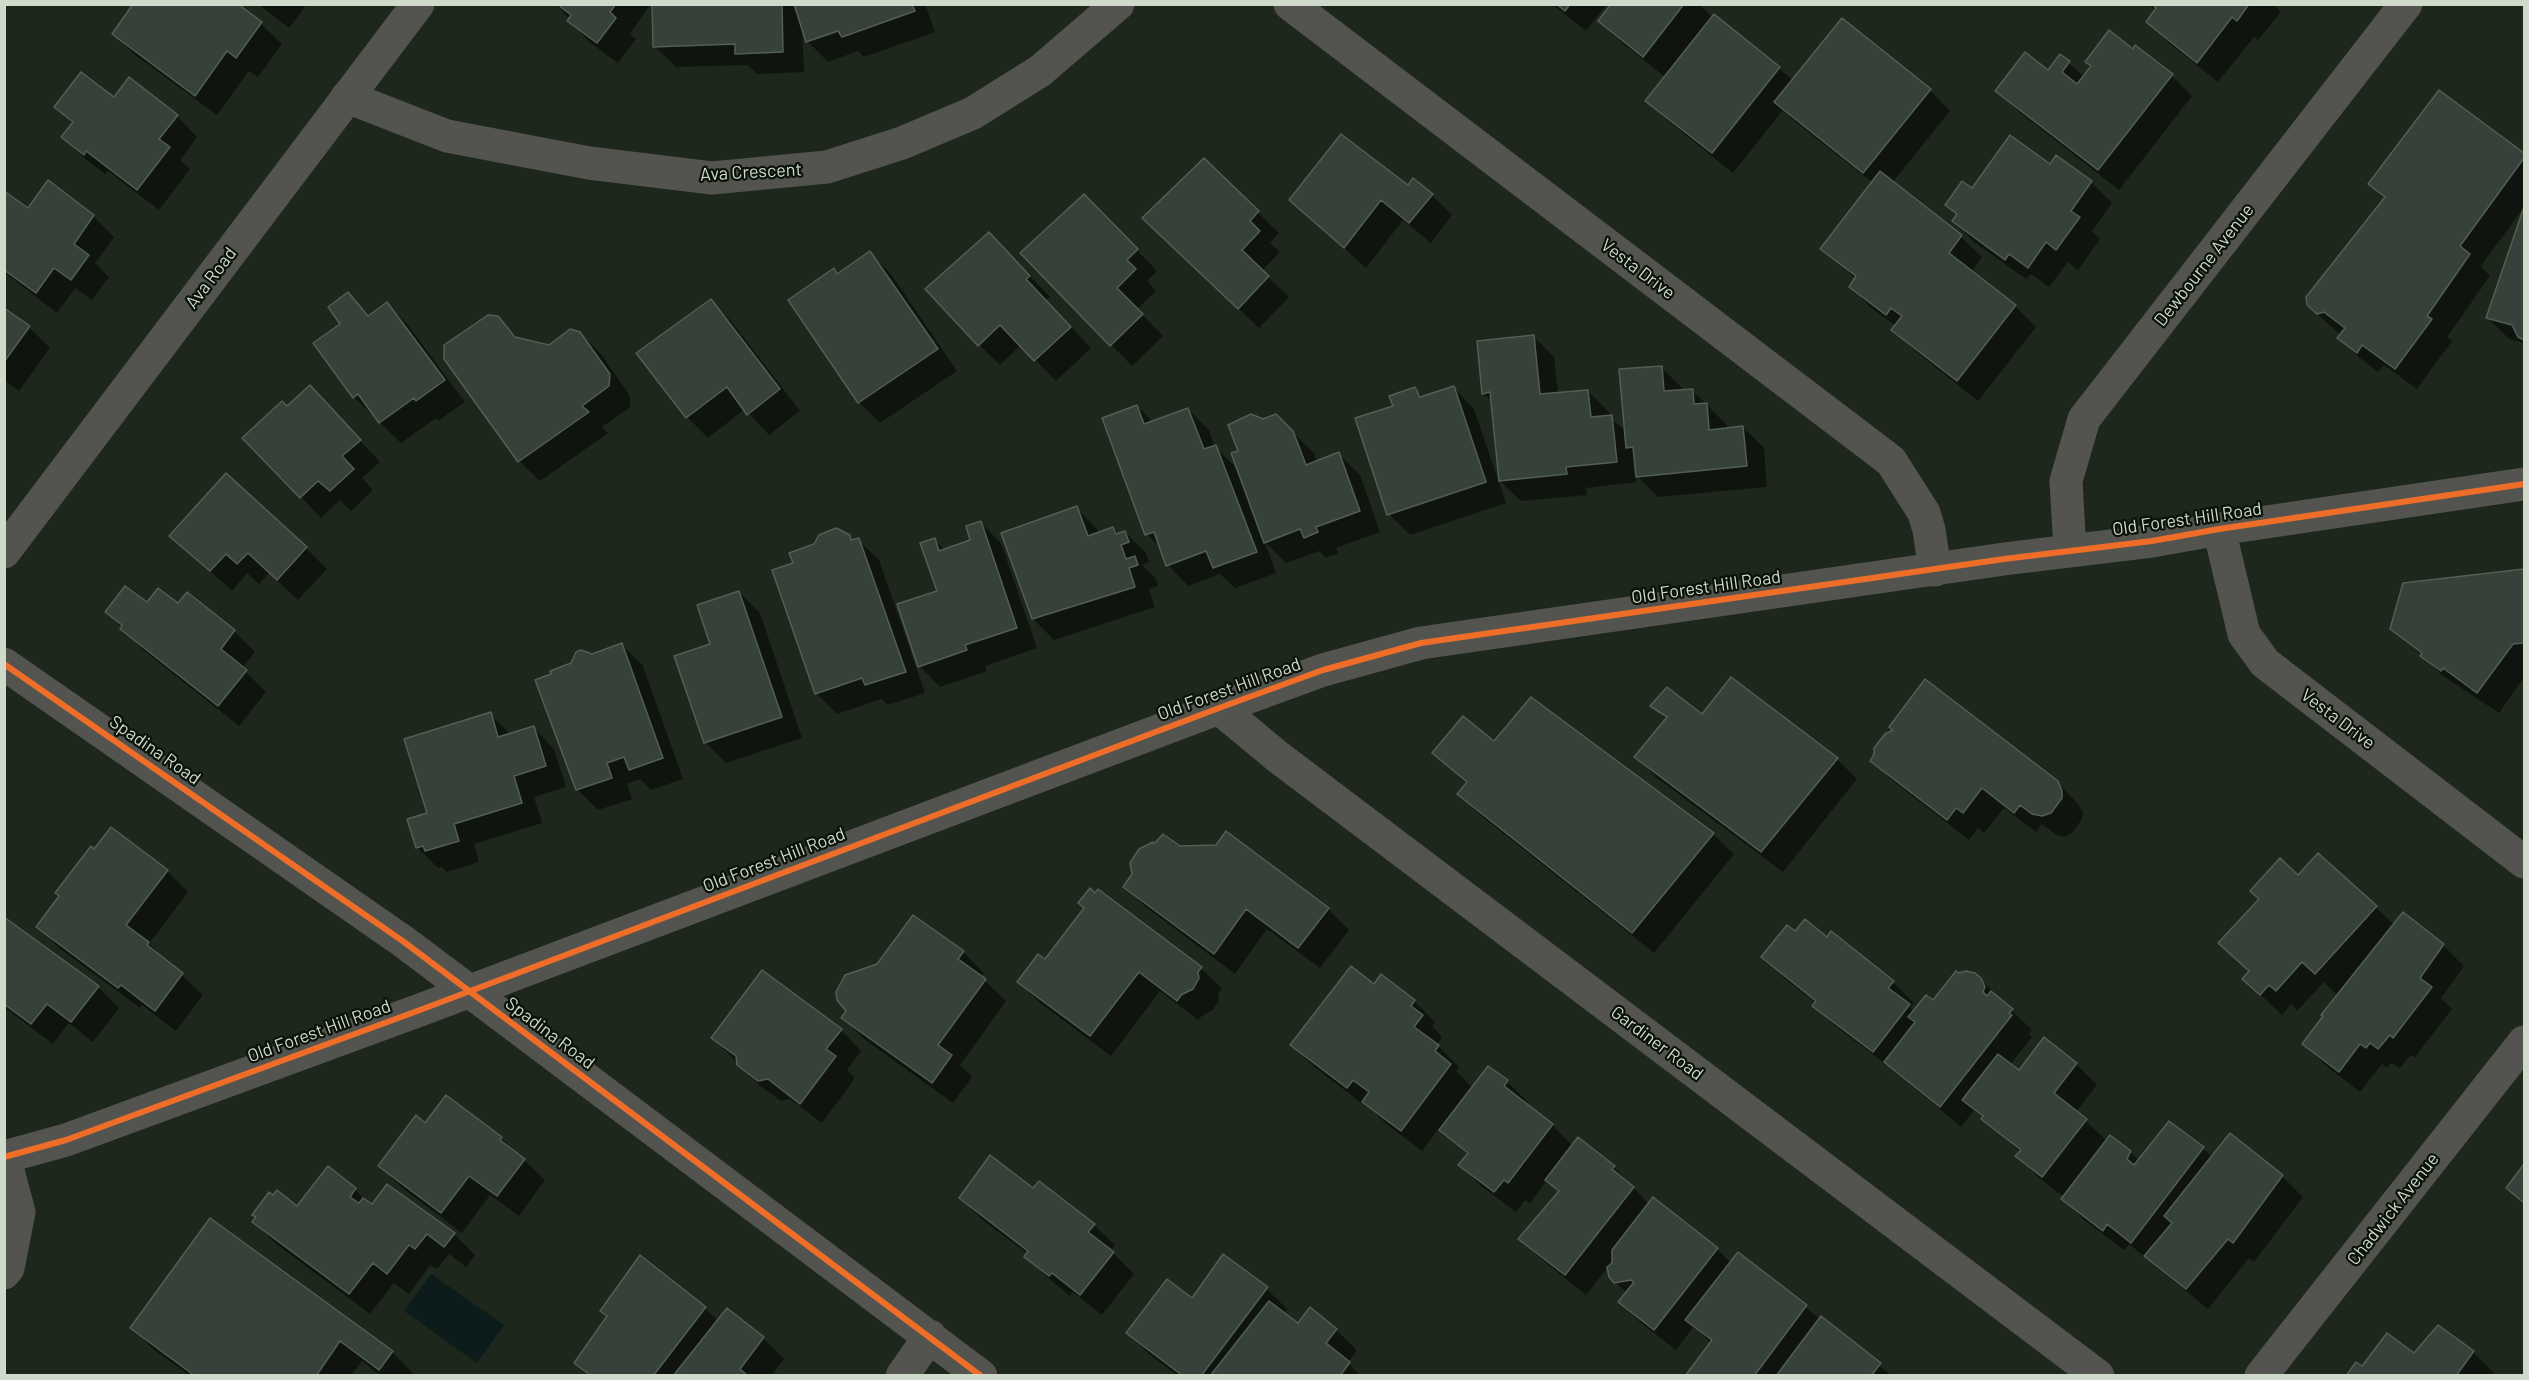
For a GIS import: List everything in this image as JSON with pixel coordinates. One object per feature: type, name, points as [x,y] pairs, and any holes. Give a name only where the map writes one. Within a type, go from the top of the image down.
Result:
[{"type":"street","name":"Ava Road","points":[[4,552],[418,4]]},
{"type":"street","name":"Ava Crescent","points":[[347,97],[447,136],[590,164],[712,178],[827,167],[902,143],[973,113],[1040,71],[1118,4]]},
{"type":"street","name":"Vesta Drive","points":[[1290,4],[1891,461],[1924,513],[1935,570]]},
{"type":"street","name":"Dewbourne Avenue","points":[[2070,551],[2066,482],[2084,419],[2406,4]]},
{"type":"street","name":"Old Forest Hill Road","points":[[5,1157],[66,1140],[471,991],[1323,670],[1421,643],[2070,551],[2151,542],[2219,529],[2524,484]]},
{"type":"street","name":"Vesta Drive","points":[[2219,529],[2244,634],[2265,663],[2524,862]]},
{"type":"street","name":"Spadina Road","points":[[4,664],[471,991],[981,1376]]},
{"type":"street","name":"Gardiner Road","points":[[1219,708],[1278,757],[2098,1376]]},
{"type":"street","name":"Chadwick Avenue","points":[[2261,1376],[2524,1042]]},
{"type":"street","points":[[4,1273],[8,1268],[19,1212],[5,1157]]},
{"type":"street","points":[[902,1376],[930,1336]]},
{"type":"shaded area","points":[[431,1274],[504,1325],[477,1363],[404,1311]]},
{"type":"building","points":[[133,4],[238,4],[262,22],[236,58],[227,51],[195,96],[112,34]]},
{"type":"building","points":[[557,4],[616,4],[610,12],[616,18],[597,43],[567,21],[571,15]]},
{"type":"building","points":[[652,4],[782,4],[783,52],[735,54],[735,44],[653,47]]},
{"type":"building","points":[[794,4],[912,4],[915,11],[842,37],[838,31],[806,42]]},
{"type":"building","points":[[1556,4],[1570,4],[1565,11]]},
{"type":"building","points":[[1611,4],[1684,4],[1643,57],[1598,21]]},
{"type":"building","points":[[2152,4],[2249,4],[2237,21],[2232,17],[2197,63],[2146,22],[2156,8]]},
{"type":"building","points":[[1714,14],[1780,67],[1712,153],[1645,101]]},
{"type":"building","points":[[1842,18],[1931,89],[1863,173],[1774,102]]},
{"type":"building","points":[[2109,30],[2133,49],[2135,45],[2173,74],[2098,170],[1995,91],[2025,52],[2048,70],[2060,54],[2070,61],[2062,72],[2077,84],[2091,66],[2085,62]]},
{"type":"building","points":[[81,72],[114,97],[129,77],[178,115],[159,139],[170,147],[137,190],[86,151],[84,155],[61,137],[73,122],[54,107]]},
{"type":"building","points":[[2439,90],[2524,153],[2524,158],[2460,246],[2470,254],[2427,316],[2432,319],[2395,369],[2362,345],[2357,353],[2337,338],[2345,328],[2324,312],[2317,314],[2307,305],[2306,297],[2385,197],[2368,184]]},
{"type":"building","points":[[1341,134],[1408,185],[1413,178],[1433,194],[1409,223],[1381,200],[1344,248],[1289,200]]},
{"type":"building","points":[[2010,135],[2050,164],[2056,155],[2092,181],[2071,211],[2080,217],[2056,250],[2046,242],[2028,268],[2009,254],[2005,260],[1952,221],[1957,214],[1945,205],[1962,181],[1972,188]]},
{"type":"building","points":[[1204,158],[1259,211],[1250,221],[1260,231],[1242,250],[1269,276],[1238,309],[1142,218]]},
{"type":"building","points":[[1880,171],[1962,235],[1949,253],[2016,305],[1957,381],[1891,330],[1902,316],[1891,308],[1886,315],[1849,287],[1856,276],[1820,249]]},
{"type":"building","points":[[48,180],[94,215],[74,244],[89,255],[71,280],[54,268],[36,293],[4,270],[4,191],[28,208]]},
{"type":"building","points":[[1084,194],[1138,249],[1127,260],[1136,269],[1117,288],[1143,314],[1110,346],[1020,253]]},
{"type":"building","points":[[2524,207],[2524,340],[2518,337],[2512,325],[2486,318]]},
{"type":"building","points":[[989,232],[1030,276],[1026,279],[1071,327],[1034,361],[1000,325],[978,346],[925,289]]},
{"type":"building","points":[[870,251],[938,349],[858,403],[788,300],[834,268],[837,274]]},
{"type":"building","points":[[348,292],[368,316],[387,302],[445,380],[416,401],[414,398],[379,423],[358,394],[353,398],[313,343],[340,324],[328,307]]},
{"type":"building","points":[[711,299],[780,389],[747,415],[727,387],[686,418],[636,353]]},
{"type":"building","points":[[4,308],[30,326],[4,362]]},
{"type":"building","points":[[488,315],[498,316],[515,337],[549,345],[570,329],[580,332],[610,374],[609,386],[582,406],[589,412],[518,462],[444,359],[444,345]]},
{"type":"building","points":[[1534,335],[1540,394],[1588,390],[1591,417],[1612,415],[1617,462],[1566,467],[1567,474],[1499,481],[1490,392],[1482,394],[1477,341]]},
{"type":"building","points":[[1662,366],[1664,391],[1693,389],[1694,404],[1707,403],[1709,430],[1743,426],[1747,466],[1636,477],[1633,447],[1626,448],[1619,369]]},
{"type":"building","points":[[310,385],[361,440],[342,456],[354,469],[330,491],[318,481],[300,498],[242,438],[282,401],[287,406]]},
{"type":"building","points":[[1454,386],[1486,482],[1387,515],[1355,418],[1393,406],[1389,396],[1415,387],[1420,397]]},
{"type":"building","points":[[1137,405],[1144,424],[1188,408],[1204,449],[1216,445],[1257,552],[1213,568],[1206,551],[1166,566],[1154,532],[1145,535],[1102,418]]},
{"type":"building","points":[[1251,414],[1263,419],[1276,414],[1293,431],[1306,465],[1339,452],[1360,511],[1316,527],[1318,532],[1304,538],[1300,529],[1264,543],[1231,453],[1238,451],[1228,425]]},
{"type":"building","points":[[226,473],[307,547],[277,580],[248,553],[237,564],[226,554],[210,571],[169,536]]},
{"type":"building","points":[[1077,506],[1088,536],[1113,527],[1116,534],[1125,531],[1129,542],[1121,545],[1126,559],[1135,556],[1138,565],[1129,568],[1135,587],[1032,619],[1001,533]]},
{"type":"building","points":[[981,521],[1017,628],[965,645],[967,650],[918,667],[897,604],[937,591],[920,543],[935,538],[939,551],[970,540],[966,526]]},
{"type":"building","points":[[836,528],[850,535],[851,540],[859,538],[906,672],[865,685],[862,678],[815,694],[772,570],[793,563],[789,553],[814,544],[819,535]]},
{"type":"building","points":[[2524,569],[2524,643],[2513,644],[2477,693],[2443,668],[2441,671],[2420,656],[2422,653],[2390,629],[2403,583]]},
{"type":"building","points":[[125,586],[147,602],[158,588],[178,603],[187,592],[235,630],[221,649],[247,670],[218,706],[120,629],[122,625],[105,612]]},
{"type":"building","points":[[739,591],[782,717],[704,743],[674,656],[710,644],[697,605]]},
{"type":"building","points":[[622,643],[663,758],[629,770],[624,757],[607,763],[612,778],[576,790],[535,680],[571,663],[576,652],[581,650],[592,654]]},
{"type":"building","points":[[1731,677],[1838,758],[1761,852],[1634,757],[1667,717],[1650,706],[1667,687],[1702,714]]},
{"type":"building","points":[[1925,679],[2058,781],[2062,798],[2051,813],[2042,816],[2032,814],[2020,805],[2014,813],[1982,788],[1963,813],[1956,808],[1947,820],[1870,761],[1874,748],[1885,734],[1893,730],[1889,727]]},
{"type":"building","points":[[1531,697],[1714,833],[1632,933],[1457,794],[1467,782],[1432,753],[1463,716],[1494,741]]},
{"type":"building","points":[[491,712],[498,737],[534,726],[546,766],[514,776],[522,803],[454,824],[459,841],[425,851],[423,846],[416,848],[407,819],[427,813],[404,739]]},
{"type":"building","points":[[111,827],[168,870],[126,925],[149,942],[147,945],[183,973],[155,1011],[121,985],[118,988],[36,927],[59,896],[55,893],[91,846],[94,849]]},
{"type":"building","points":[[1226,831],[1329,908],[1298,948],[1246,909],[1214,954],[1123,887],[1132,874],[1130,863],[1139,849],[1153,842],[1154,844],[1163,834],[1180,846],[1216,845]]},
{"type":"building","points":[[2318,853],[2377,906],[2315,974],[2302,962],[2276,991],[2269,985],[2260,995],[2242,979],[2249,971],[2218,943],[2259,899],[2250,891],[2280,858],[2298,875]]},
{"type":"building","points":[[1090,888],[1095,893],[1098,889],[1202,967],[1198,972],[1199,978],[1193,989],[1181,995],[1177,1001],[1139,972],[1090,1036],[1017,982],[1038,954],[1045,959],[1084,908],[1078,903]]},
{"type":"building","points":[[2403,912],[2444,944],[2420,978],[2432,987],[2393,1038],[2390,1035],[2378,1049],[2370,1043],[2366,1048],[2360,1044],[2339,1072],[2302,1044],[2323,1016],[2321,1015]]},
{"type":"building","points":[[913,915],[964,951],[958,959],[986,979],[938,1045],[952,1055],[932,1083],[841,1018],[846,1011],[837,1000],[836,992],[845,975],[877,964]]},
{"type":"building","points":[[4,917],[99,986],[71,1022],[47,1004],[31,1024],[4,1004]]},
{"type":"building","points":[[1805,919],[1827,937],[1831,931],[1894,981],[1888,988],[1910,1004],[1873,1052],[1812,1006],[1816,1001],[1761,957],[1787,925],[1795,931]]},
{"type":"building","points":[[1351,966],[1374,984],[1381,974],[1415,1000],[1411,1006],[1423,1015],[1414,1027],[1439,1045],[1435,1051],[1451,1064],[1401,1131],[1362,1102],[1369,1092],[1353,1080],[1347,1088],[1290,1045]]},
{"type":"building","points":[[762,970],[842,1029],[826,1049],[836,1056],[800,1104],[768,1079],[758,1081],[737,1065],[736,1056],[711,1038]]},
{"type":"building","points":[[1956,971],[1975,973],[1981,978],[1985,987],[1983,992],[1987,996],[1991,991],[2013,1009],[2009,1013],[2012,1015],[1940,1107],[1884,1062],[1915,1022],[1908,1017],[1926,995],[1933,1000]]},
{"type":"building","points":[[2044,1037],[2077,1063],[2054,1093],[2087,1119],[2042,1177],[2015,1156],[2021,1150],[1981,1119],[1983,1116],[1962,1100],[1998,1054],[2019,1070]]},
{"type":"building","points":[[1488,1066],[1508,1080],[1504,1086],[1553,1124],[1508,1183],[1504,1180],[1494,1192],[1458,1165],[1468,1153],[1439,1130]]},
{"type":"building","points":[[446,1095],[502,1137],[500,1140],[525,1159],[497,1196],[469,1176],[441,1213],[378,1166],[416,1115],[425,1123]]},
{"type":"building","points":[[2169,1121],[2204,1147],[2131,1243],[2107,1224],[2103,1231],[2061,1199],[2110,1135],[2131,1151],[2127,1159],[2134,1165]]},
{"type":"building","points":[[2230,1133],[2283,1175],[2233,1243],[2228,1239],[2186,1289],[2144,1256],[2172,1223],[2164,1216]]},
{"type":"building","points":[[1578,1137],[1615,1166],[1612,1169],[1634,1187],[1565,1275],[1518,1239],[1559,1191],[1545,1180]]},
{"type":"building","points":[[990,1155],[1033,1188],[1039,1181],[1095,1224],[1088,1232],[1114,1252],[1080,1295],[1052,1273],[1049,1276],[1024,1257],[1028,1251],[959,1198]]},
{"type":"building","points":[[2524,1164],[2524,1203],[2506,1188]]},
{"type":"building","points":[[328,1166],[356,1188],[350,1197],[359,1203],[363,1198],[372,1204],[387,1184],[455,1233],[444,1247],[427,1234],[415,1249],[409,1245],[387,1274],[373,1263],[349,1294],[252,1222],[256,1217],[252,1215],[269,1192],[273,1195],[277,1190],[297,1206]]},
{"type":"building","points":[[1653,1197],[1718,1248],[1654,1330],[1618,1302],[1634,1282],[1631,1280],[1614,1283],[1609,1277],[1607,1267],[1612,1263],[1612,1250]]},
{"type":"building","points":[[210,1218],[393,1351],[379,1370],[340,1341],[316,1376],[195,1376],[130,1328]]},
{"type":"building","points":[[1738,1252],[1807,1305],[1754,1376],[1685,1376],[1712,1340],[1685,1320]]},
{"type":"building","points":[[1223,1254],[1268,1287],[1201,1376],[1183,1376],[1126,1333],[1167,1279],[1192,1298]]},
{"type":"building","points":[[640,1255],[706,1307],[653,1376],[591,1376],[574,1363],[607,1316],[600,1311]]},
{"type":"building","points":[[1269,1301],[1298,1323],[1310,1307],[1337,1329],[1326,1343],[1350,1362],[1340,1376],[1210,1376]]},
{"type":"building","points":[[727,1308],[764,1337],[740,1369],[748,1376],[673,1376]]},
{"type":"building","points":[[1821,1316],[1881,1363],[1871,1376],[1776,1376]]},
{"type":"building","points":[[2438,1325],[2474,1351],[2456,1376],[2346,1376],[2356,1362],[2362,1366],[2387,1333],[2414,1353]]},
{"type":"cycle path","points":[[4,1157],[66,1140],[420,1010],[1323,670],[1421,643],[2004,559],[2152,541],[2524,484]]},
{"type":"cycle path","points":[[4,664],[404,942],[981,1376]]}]
